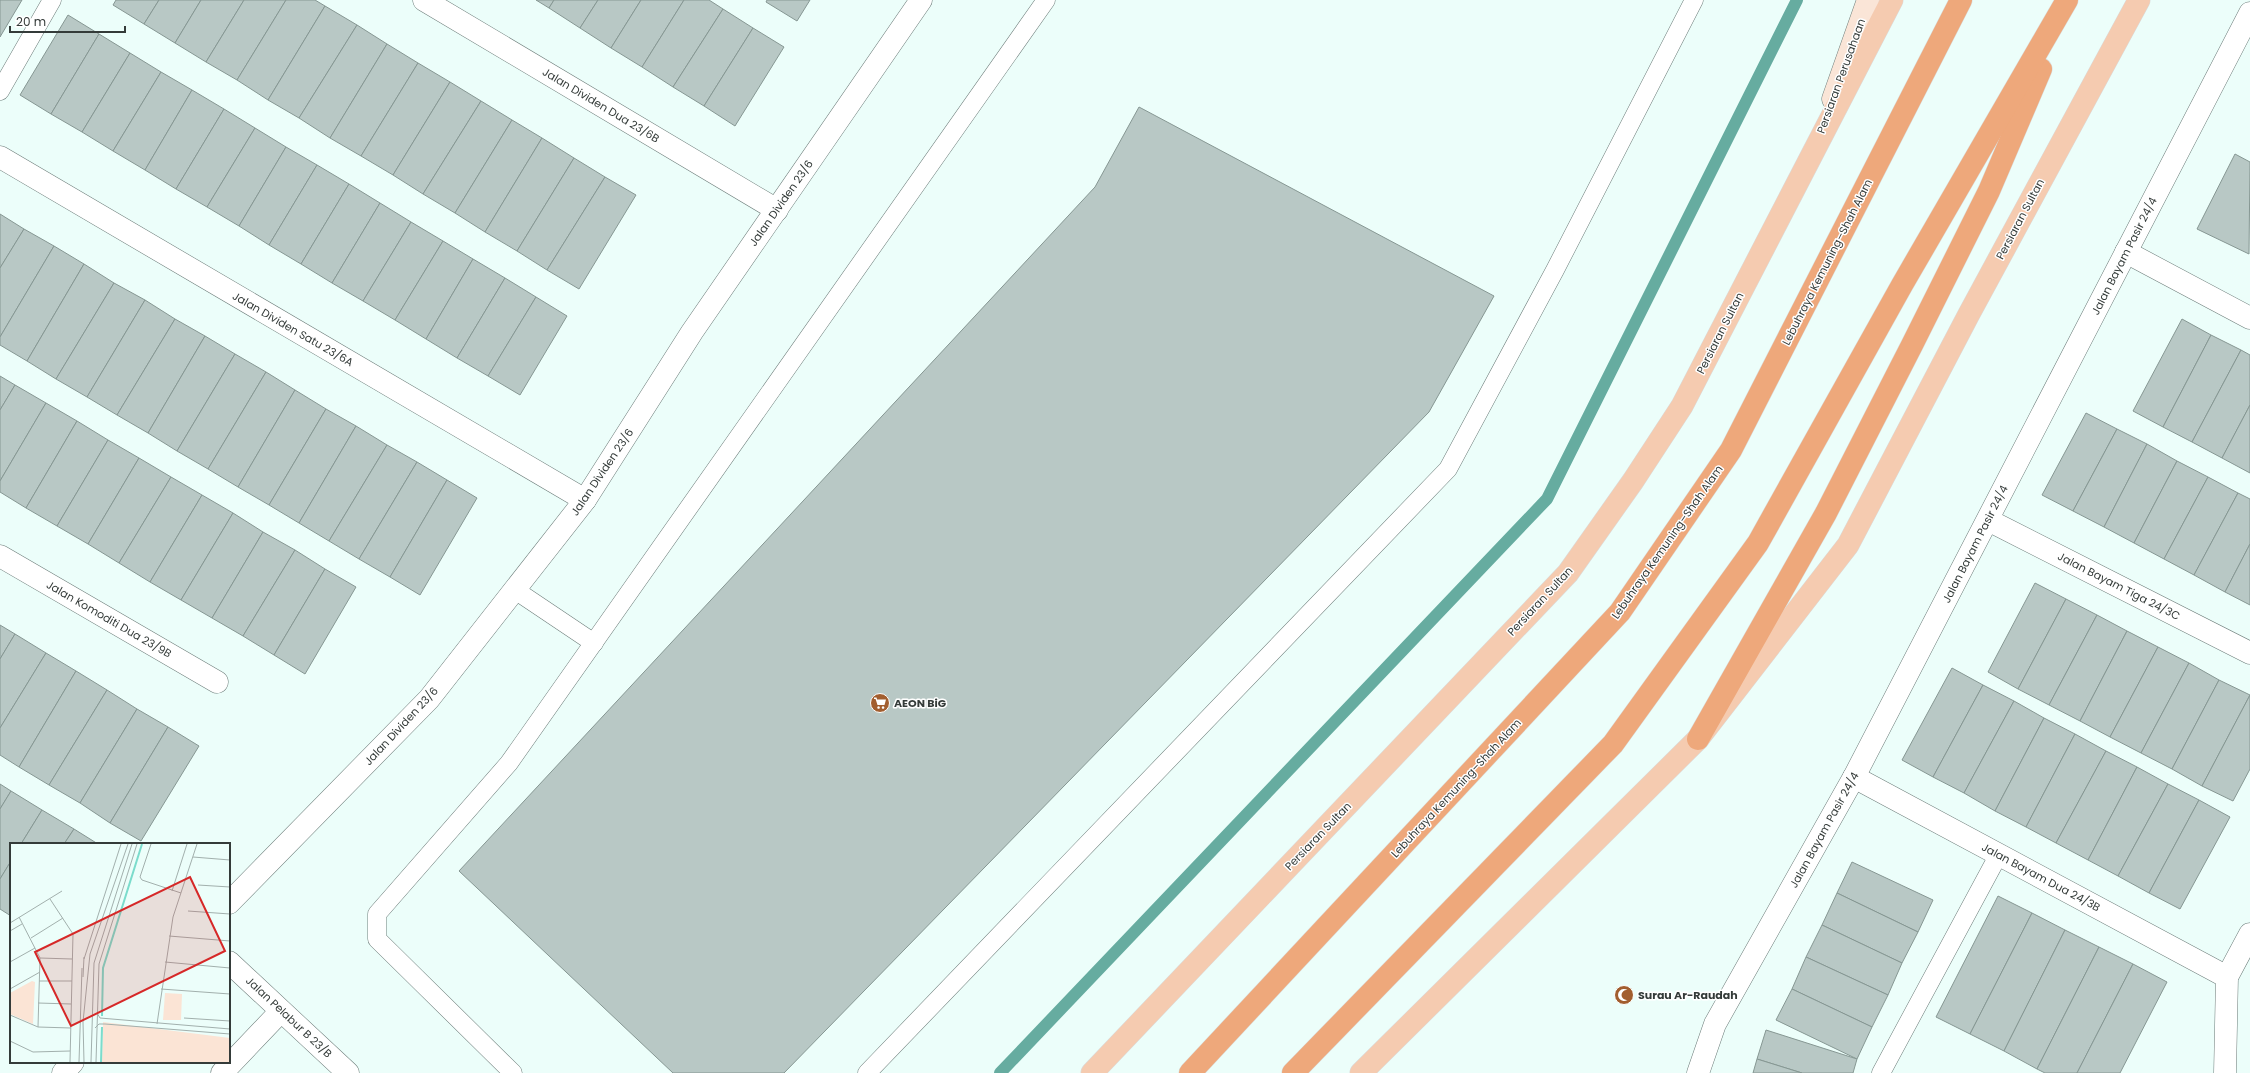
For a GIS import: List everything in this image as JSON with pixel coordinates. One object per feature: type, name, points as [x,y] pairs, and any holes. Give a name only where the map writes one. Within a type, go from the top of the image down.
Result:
[{"type":"highway","name":"Lebuhraya Kemuning–Shah Alam","points":[[1190,1073],[1620,612],[1731,450],[1961,0]]},
{"type":"highway","points":[[1293,1073],[1614,744],[1628,725],[1758,543],[1902,285],[2067,0]]},
{"type":"highway","points":[[1698,739],[1826,512],[1912,345],[1989,191],[2070,0]]},
{"type":"main road","name":"Persiaran Perusahaan","points":[[1814,151],[1868,0]]},
{"type":"main road","name":"Persiaran Sultan","points":[[1092,1073],[1568,573],[1633,482],[1682,406],[1892,0]]},
{"type":"main road","name":"Persiaran Sultan","points":[[1361,1073],[1698,739],[1848,545],[1972,307],[2139,0]]},
{"type":"street","name":"Jalan Dividen Dua 23/6B","points":[[424,0],[777,210]]},
{"type":"street","name":"Jalan Dividen 23/6","points":[[230,902],[429,698],[585,500],[692,332],[921,0]]},
{"type":"street","name":"Jalan Bayam Pasir 24/4","points":[[1698,1073],[1715,1024],[1854,777],[2250,13]]},
{"type":"street","name":"Jalan Dividen Satu 23/6A","points":[[0,157],[585,500]]},
{"type":"street","points":[[2126,252],[2250,318]]},
{"type":"street","name":"Jalan Bayam Tiga 24/3C","points":[[1988,520],[2250,653]]},
{"type":"street","name":"Jalan Komoditi Dua 23/9B","points":[[0,556],[217,682]]},
{"type":"street","name":"Jalan Bayam Dua 24/3B","points":[[1854,777],[2227,977]]},
{"type":"street","points":[[2225,1073],[2227,977],[2250,934]]},
{"type":"street","name":"Jalan Pelabur B 23/B","points":[[230,963],[348,1073]]},
{"type":"street","points":[[222,1073],[282,1011]]},
{"type":"street","points":[[63,1073],[72,1063]]},
{"type":"lane","points":[[0,91],[52,0]]},
{"type":"lane","points":[[513,1073],[376,939],[377,914],[509,763],[1046,0]]},
{"type":"lane","points":[[867,1073],[1448,470],[1562,256],[1694,0]]},
{"type":"lane","points":[[515,590],[594,643]]},
{"type":"lane","points":[[1881,1073],[1999,854]]},
{"type":"building","points":[[0,0],[22,0],[0,37]]},
{"type":"building","points":[[116,0],[159,0],[144,24],[113,5]]},
{"type":"building","points":[[159,0],[201,0],[175,43],[144,24]]},
{"type":"building","points":[[201,0],[244,0],[206,62],[175,43]]},
{"type":"building","points":[[244,0],[286,0],[237,80],[206,62]]},
{"type":"building","points":[[286,0],[315,0],[325,6],[268,100],[237,80]]},
{"type":"building","points":[[536,0],[554,0],[549,8]]},
{"type":"building","points":[[554,0],[598,0],[580,28],[549,8]]},
{"type":"building","points":[[598,0],[641,0],[611,48],[580,28]]},
{"type":"building","points":[[641,0],[684,0],[642,67],[611,48]]},
{"type":"building","points":[[684,0],[709,0],[723,9],[673,87],[642,67]]},
{"type":"building","points":[[767,0],[810,0],[797,21],[766,2]]},
{"type":"building","points":[[325,6],[357,25],[299,118],[268,100]]},
{"type":"building","points":[[723,9],[753,28],[704,106],[673,87]]},
{"type":"building","points":[[68,15],[99,34],[51,114],[20,95]]},
{"type":"building","points":[[357,25],[387,44],[330,138],[299,118]]},
{"type":"building","points":[[753,28],[784,47],[735,126],[704,106]]},
{"type":"building","points":[[99,34],[130,53],[82,132],[51,114]]},
{"type":"building","points":[[387,44],[418,63],[361,156],[330,138]]},
{"type":"building","points":[[130,53],[161,72],[113,151],[82,132]]},
{"type":"building","points":[[418,63],[450,82],[393,175],[361,156]]},
{"type":"building","points":[[161,72],[192,90],[145,170],[113,151]]},
{"type":"building","points":[[450,82],[481,101],[423,194],[393,175]]},
{"type":"building","points":[[192,90],[224,109],[176,189],[145,170]]},
{"type":"building","points":[[481,101],[512,120],[455,213],[423,194]]},
{"type":"building","name":"AEON BiG","points":[[1139,107],[1494,296],[1429,412],[784,1073],[673,1073],[459,871],[1095,187]]},
{"type":"building","points":[[224,109],[255,128],[207,207],[176,189]]},
{"type":"building","points":[[512,120],[542,138],[485,232],[455,213]]},
{"type":"building","points":[[255,128],[286,147],[239,226],[207,207]]},
{"type":"building","points":[[542,138],[574,158],[517,251],[485,232]]},
{"type":"building","points":[[286,147],[317,165],[269,245],[239,226]]},
{"type":"building","points":[[2235,154],[2250,162],[2249,254],[2197,229]]},
{"type":"building","points":[[574,158],[605,177],[547,270],[517,251]]},
{"type":"building","points":[[317,165],[349,184],[301,264],[269,245]]},
{"type":"building","points":[[605,177],[636,195],[579,289],[547,270]]},
{"type":"building","points":[[349,184],[380,203],[332,283],[301,264]]},
{"type":"building","points":[[380,203],[411,222],[363,301],[332,283]]},
{"type":"building","points":[[0,214],[24,229],[0,268]]},
{"type":"building","points":[[411,222],[443,241],[395,320],[363,301]]},
{"type":"building","points":[[24,229],[54,246],[0,337],[0,268]]},
{"type":"building","points":[[443,241],[473,259],[426,339],[395,320]]},
{"type":"building","points":[[54,246],[84,264],[27,361],[0,345],[0,337]]},
{"type":"building","points":[[473,259],[505,278],[457,358],[426,339]]},
{"type":"building","points":[[84,264],[114,283],[56,379],[27,361]]},
{"type":"building","points":[[505,278],[536,297],[488,376],[457,358]]},
{"type":"building","points":[[114,283],[145,300],[87,397],[56,379]]},
{"type":"building","points":[[536,297],[567,316],[520,395],[488,376]]},
{"type":"building","points":[[145,300],[175,319],[117,415],[87,397]]},
{"type":"building","points":[[175,319],[205,336],[148,433],[117,415]]},
{"type":"building","points":[[2182,319],[2211,335],[2163,427],[2133,411]]},
{"type":"building","points":[[2211,335],[2241,350],[2192,442],[2163,427]]},
{"type":"building","points":[[205,336],[235,354],[177,451],[148,433]]},
{"type":"building","points":[[2241,350],[2250,355],[2250,405],[2222,458],[2192,442]]},
{"type":"building","points":[[235,354],[266,372],[208,469],[177,451]]},
{"type":"building","points":[[266,372],[295,390],[238,487],[208,469]]},
{"type":"building","points":[[0,376],[15,385],[0,410]]},
{"type":"building","points":[[15,385],[46,403],[0,481],[0,410]]},
{"type":"building","points":[[295,390],[326,409],[269,505],[238,487]]},
{"type":"building","points":[[46,403],[77,421],[26,508],[0,492],[0,481]]},
{"type":"building","points":[[2250,405],[2250,473],[2222,458]]},
{"type":"building","points":[[326,409],[356,426],[299,523],[269,505]]},
{"type":"building","points":[[2086,413],[2117,429],[2073,511],[2042,495]]},
{"type":"building","points":[[77,421],[108,440],[57,526],[26,508]]},
{"type":"building","points":[[356,426],[387,445],[329,541],[299,523]]},
{"type":"building","points":[[2117,429],[2147,444],[2104,527],[2073,511]]},
{"type":"building","points":[[108,440],[139,458],[88,544],[57,526]]},
{"type":"building","points":[[2147,444],[2177,461],[2134,543],[2104,527]]},
{"type":"building","points":[[387,445],[417,462],[359,559],[329,541]]},
{"type":"building","points":[[139,458],[171,477],[119,563],[88,544]]},
{"type":"building","points":[[2177,461],[2208,477],[2164,559],[2134,543]]},
{"type":"building","points":[[417,462],[447,480],[390,577],[359,559]]},
{"type":"building","points":[[171,477],[202,495],[150,582],[119,563]]},
{"type":"building","points":[[2208,477],[2238,493],[2194,575],[2164,559]]},
{"type":"building","points":[[447,480],[477,498],[420,595],[390,577]]},
{"type":"building","points":[[2238,493],[2250,499],[2250,544],[2225,592],[2194,575]]},
{"type":"building","points":[[202,495],[233,513],[181,600],[150,582]]},
{"type":"building","points":[[233,513],[263,532],[212,618],[181,600]]},
{"type":"building","points":[[263,532],[295,550],[243,636],[212,618]]},
{"type":"building","points":[[2250,544],[2250,605],[2225,592]]},
{"type":"building","points":[[295,550],[325,569],[274,655],[243,636]]},
{"type":"building","points":[[325,569],[356,587],[305,674],[274,655]]},
{"type":"building","points":[[2035,583],[2066,599],[2018,689],[1988,672]]},
{"type":"building","points":[[2066,599],[2097,615],[2049,705],[2018,689]]},
{"type":"building","points":[[2097,615],[2127,631],[2080,721],[2049,705]]},
{"type":"building","points":[[0,625],[15,634],[0,659]]},
{"type":"building","points":[[2127,631],[2158,647],[2110,737],[2080,721]]},
{"type":"building","points":[[15,634],[46,653],[0,728],[0,659]]},
{"type":"building","points":[[2158,647],[2189,663],[2141,753],[2110,737]]},
{"type":"building","points":[[46,653],[76,671],[19,767],[0,755],[0,728]]},
{"type":"building","points":[[2189,663],[2219,680],[2172,769],[2141,753]]},
{"type":"building","points":[[1952,668],[1983,685],[1933,777],[1902,760]]},
{"type":"building","points":[[76,671],[107,690],[49,785],[19,767]]},
{"type":"building","points":[[2219,680],[2250,695],[2202,786],[2172,769]]},
{"type":"building","points":[[1983,685],[2014,701],[1964,793],[1933,777]]},
{"type":"building","points":[[107,690],[137,709],[80,803],[49,785]]},
{"type":"building","points":[[2250,695],[2250,769],[2233,801],[2202,786]]},
{"type":"building","points":[[2014,701],[2044,718],[1995,811],[1964,793]]},
{"type":"building","points":[[137,709],[168,727],[110,823],[80,803]]},
{"type":"building","points":[[2044,718],[2075,734],[2026,827],[1995,811]]},
{"type":"building","points":[[168,727],[199,746],[141,841],[110,823]]},
{"type":"building","points":[[2075,734],[2106,751],[2056,843],[2026,827]]},
{"type":"building","points":[[2106,751],[2137,767],[2088,860],[2056,843]]},
{"type":"building","points":[[2137,767],[2168,784],[2118,876],[2088,860]]},
{"type":"building","points":[[0,784],[11,791],[0,809]]},
{"type":"building","points":[[2168,784],[2199,800],[2149,893],[2118,876]]},
{"type":"building","points":[[11,791],[42,810],[22,843],[10,843],[10,863],[0,879],[0,809]]},
{"type":"building","points":[[2199,800],[2230,817],[2180,909],[2149,893]]},
{"type":"building","points":[[42,810],[74,829],[65,843],[22,843]]},
{"type":"building","points":[[74,829],[96,843],[65,843]]},
{"type":"building","points":[[1852,862],[1933,900],[1918,932],[1837,893]]},
{"type":"building","points":[[10,863],[10,915],[0,909],[0,879]]},
{"type":"building","points":[[1837,893],[1918,932],[1902,963],[1822,925]]},
{"type":"building","points":[[1998,896],[2032,913],[1970,1034],[1936,1017]]},
{"type":"building","points":[[2032,913],[2065,930],[2004,1051],[1970,1034]]},
{"type":"building","points":[[1822,925],[1902,963],[1888,995],[1806,957]]},
{"type":"building","points":[[2065,930],[2099,947],[2037,1069],[2004,1051]]},
{"type":"building","points":[[2099,947],[2133,964],[2077,1073],[2045,1073],[2037,1069]]},
{"type":"building","points":[[1806,957],[1888,995],[1872,1027],[1792,989]]},
{"type":"building","points":[[2133,964],[2167,982],[2120,1073],[2077,1073]]},
{"type":"building","points":[[1792,989],[1872,1027],[1857,1059],[1776,1020]]},
{"type":"building","points":[[1766,1030],[1857,1059],[1853,1073],[1802,1073],[1757,1059]]},
{"type":"building","points":[[1757,1059],[1802,1073],[1753,1073]]},
{"type":"waterway","points":[[1000,1073],[1547,499],[1797,0]]},
{"type":"place","name":"AEON BiG","points":[[880,703]]},
{"type":"place","name":"Surau Ar-Raudah","points":[[1624,995]]}]
